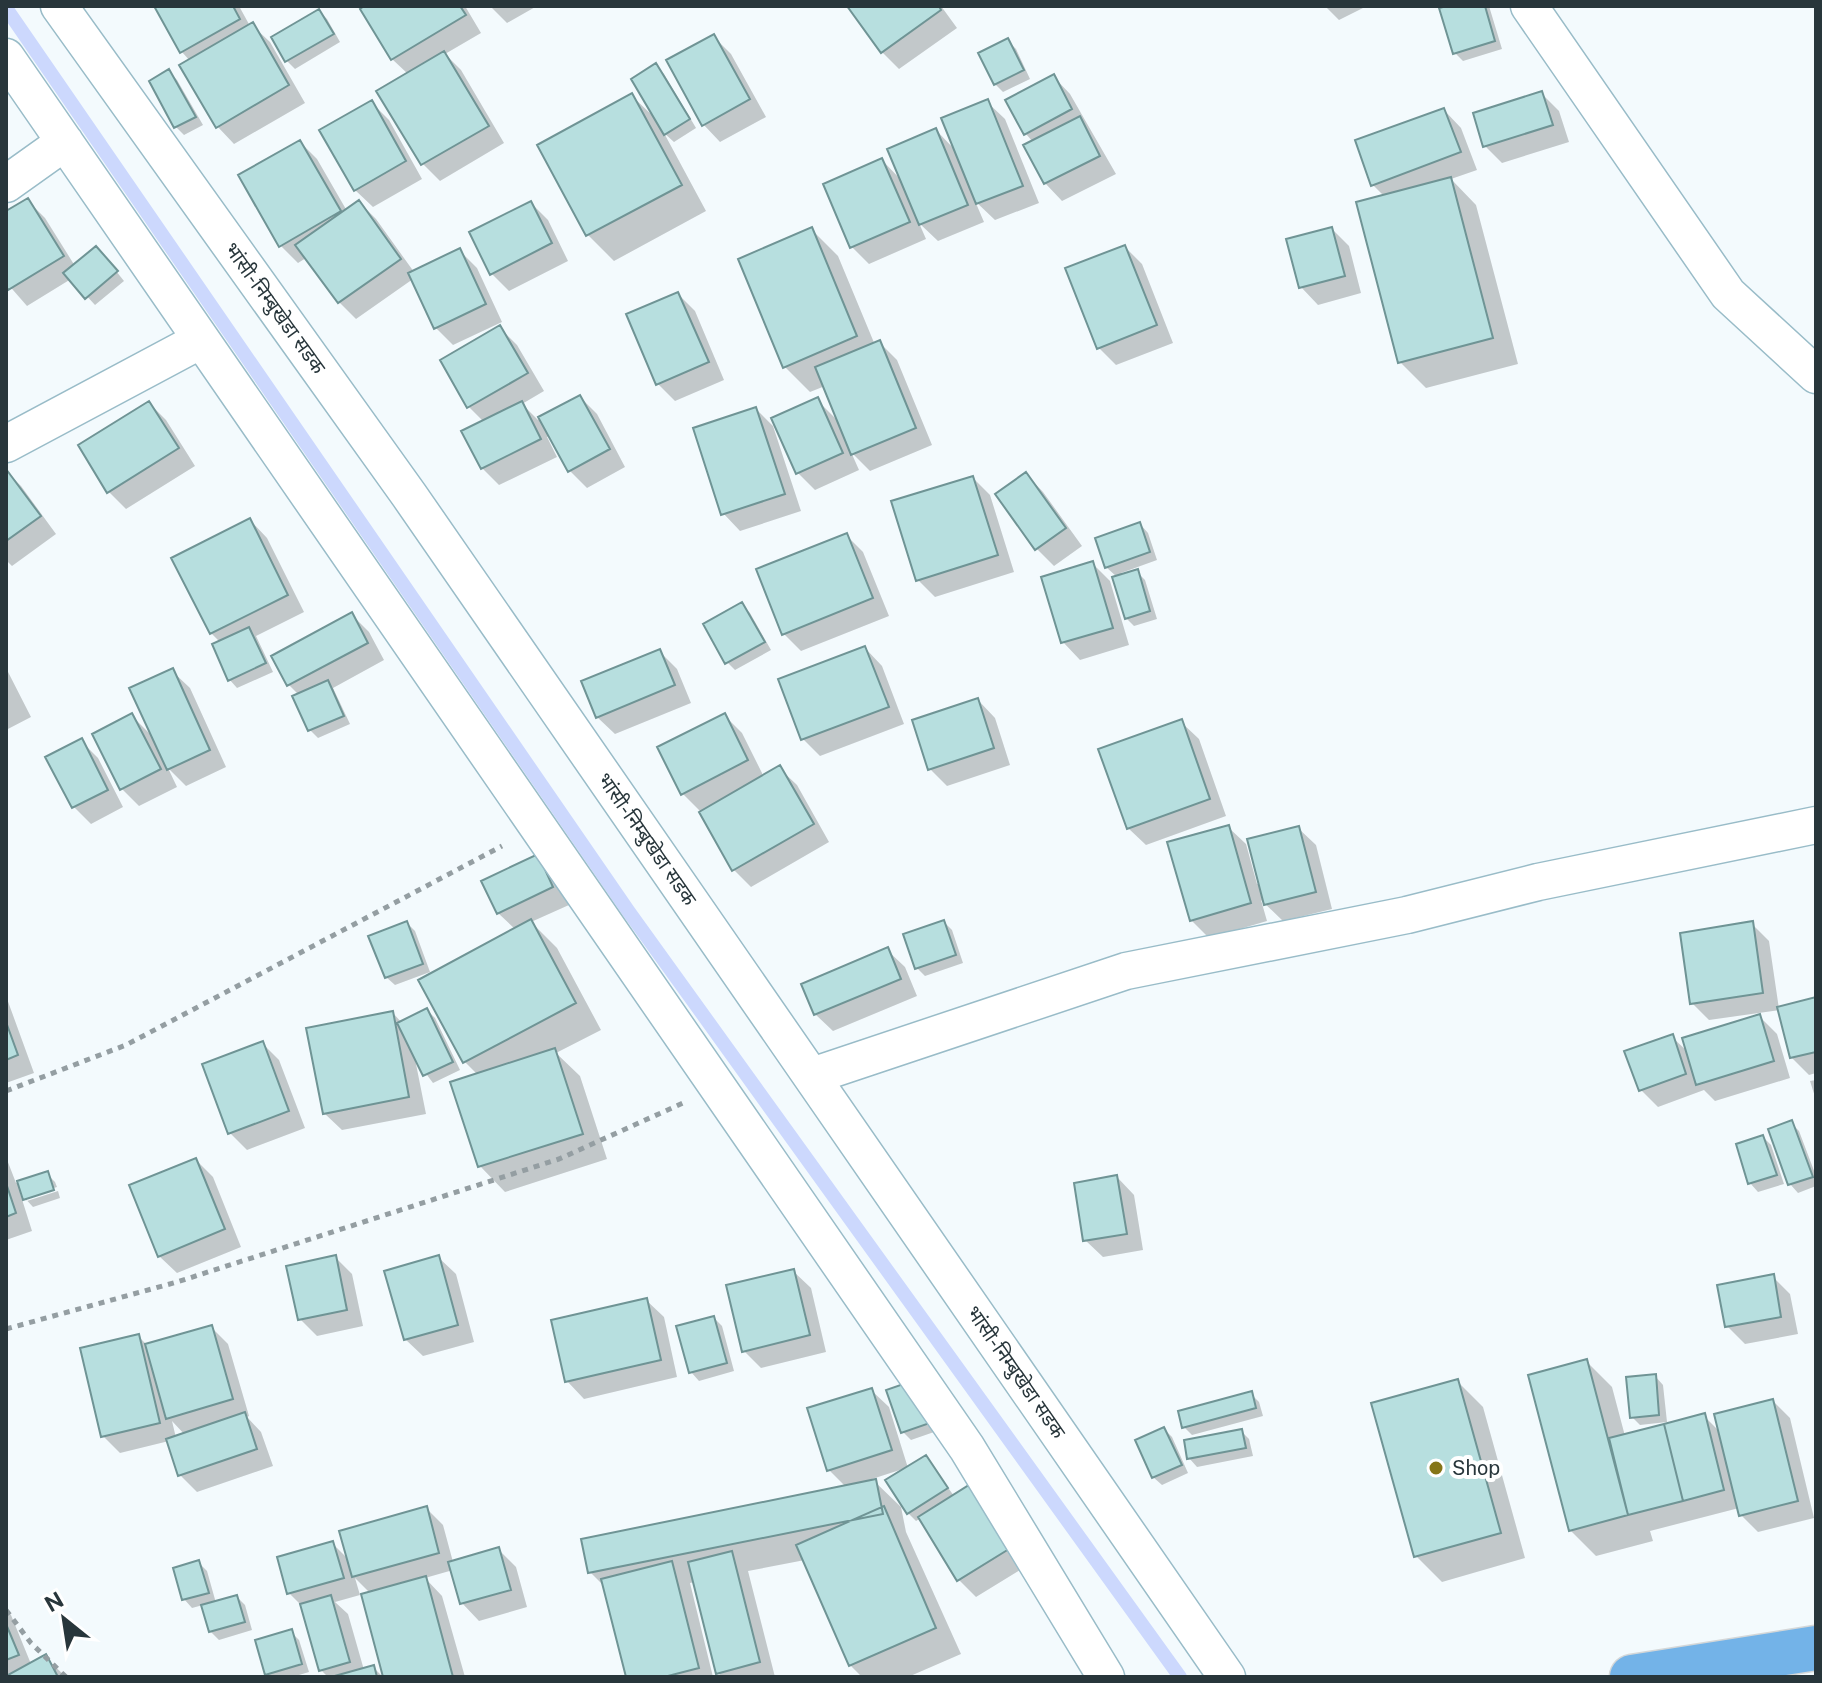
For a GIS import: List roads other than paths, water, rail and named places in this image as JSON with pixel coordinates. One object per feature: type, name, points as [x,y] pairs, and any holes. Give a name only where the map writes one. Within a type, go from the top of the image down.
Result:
[{"type":"highway","points":[[1632,1677],[1816,1648]]},
{"type":"street","name":"भांसी-निम्बुखेडा सडक","points":[[59,6],[409,495],[1227,1677]]},
{"type":"street","points":[[1529,6],[1728,294],[1816,375]]},
{"type":"street","points":[[6,57],[967,1448],[1106,1677]]},
{"type":"street","points":[[6,184],[65,142]]},
{"type":"street","points":[[6,444],[201,340]]},
{"type":"street","points":[[812,1076],[1126,971],[1407,915],[1538,882],[1816,825]]},
{"type":"waterway","points":[[6,8],[629,912],[1180,1677]]},
{"type":"place","name":"Shop","points":[[1436,1468]]}]
